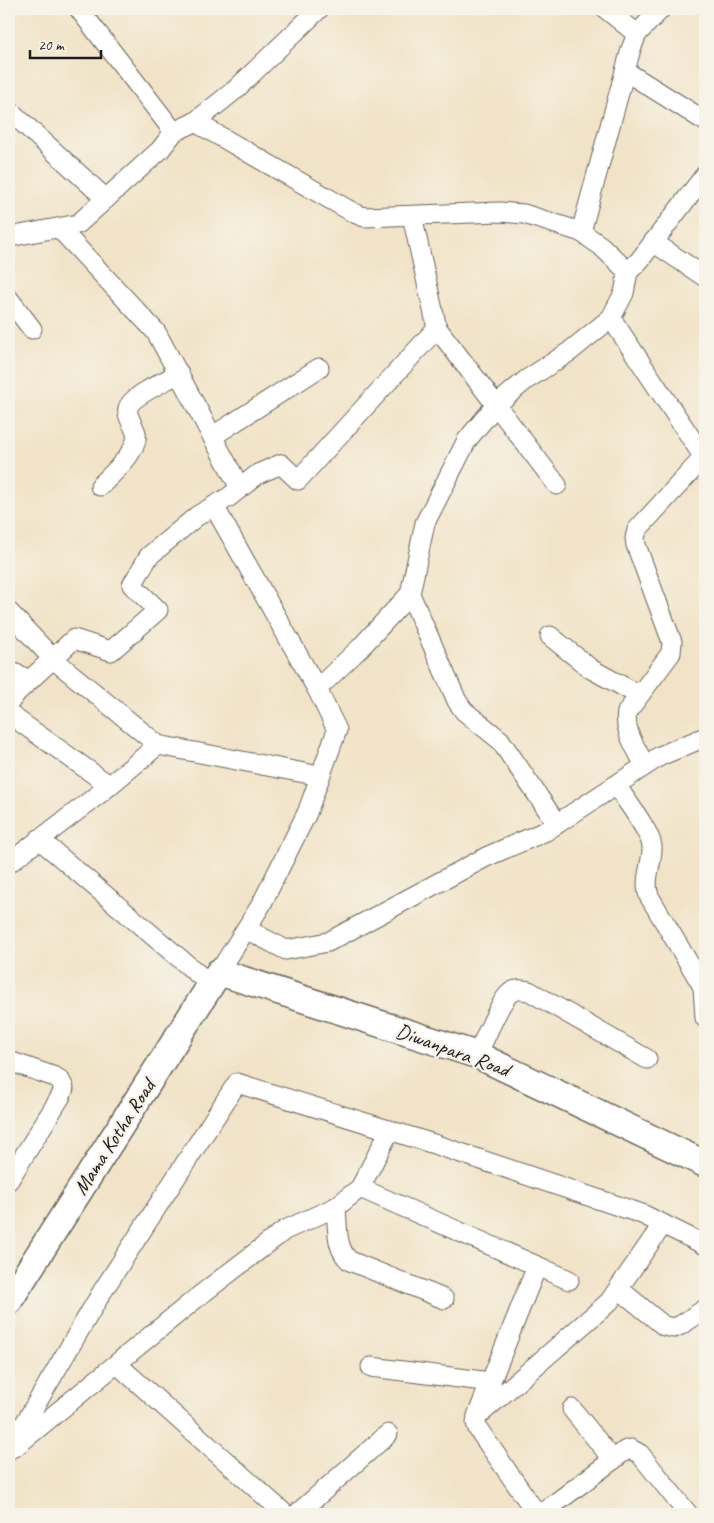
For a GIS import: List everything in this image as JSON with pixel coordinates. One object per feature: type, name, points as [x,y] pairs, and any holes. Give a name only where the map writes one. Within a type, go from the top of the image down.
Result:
[{"type":"street","points":[[79,9],[174,132]]},
{"type":"street","points":[[9,237],[60,229],[78,224],[160,150],[174,132],[194,122],[235,90],[319,9]]},
{"type":"street","points":[[606,9],[637,34]]},
{"type":"street","points":[[581,232],[631,50],[637,34],[661,9]]},
{"type":"street","points":[[625,71],[705,121]]},
{"type":"street","points":[[10,112],[106,199]]},
{"type":"street","points":[[194,122],[364,217],[500,212],[524,214],[581,232],[600,246],[628,272]]},
{"type":"street","points":[[317,689],[360,648],[410,594],[425,523],[467,440],[496,405],[526,380],[569,352],[611,318],[624,293],[628,272],[704,180]]},
{"type":"street","points":[[412,216],[437,328],[557,485]]},
{"type":"street","points":[[60,229],[162,341],[240,488]]},
{"type":"street","points":[[653,242],[705,277]]},
{"type":"street","points":[[9,299],[32,329]]},
{"type":"street","points":[[611,318],[705,458],[637,530],[635,538],[672,642],[671,653],[627,712],[625,720],[626,728],[645,766]]},
{"type":"street","points":[[9,703],[17,692],[74,639],[111,650],[158,610],[132,585],[149,556],[197,516],[258,474],[281,464],[298,480],[437,328]]},
{"type":"street","points":[[212,436],[319,368]]},
{"type":"street","points":[[100,486],[121,464],[134,446],[137,436],[129,417],[128,408],[133,400],[179,373]]},
{"type":"street","points":[[39,840],[215,979],[261,905],[307,813],[337,730],[317,689],[214,506]]},
{"type":"street","points":[[410,594],[457,701],[464,711],[500,740],[557,824]]},
{"type":"street","points":[[9,612],[53,659],[158,745],[320,776]]},
{"type":"street","points":[[550,636],[591,669],[639,695]]},
{"type":"street","points":[[9,671],[30,680]]},
{"type":"street","points":[[9,714],[109,785]]},
{"type":"street","points":[[246,929],[286,950],[328,942],[486,857],[546,832],[660,756],[705,736]]},
{"type":"street","points":[[9,863],[158,745]]},
{"type":"street","points":[[616,785],[648,833],[652,844],[647,882],[649,896],[704,985],[705,1018]]},
{"type":"street","name":"Diwanpara Road","points":[[215,979],[477,1055],[705,1164]]},
{"type":"street","name":"Mama Kotha Road","points":[[10,1298],[215,979]]},
{"type":"street","points":[[477,1055],[504,1001],[511,992],[519,989],[529,990],[647,1058]]},
{"type":"street","points":[[9,1061],[55,1077],[60,1080],[64,1088],[61,1096],[9,1180]]},
{"type":"street","points":[[9,1451],[102,1292],[237,1083],[434,1144],[642,1214],[705,1244]]},
{"type":"street","points":[[9,1451],[199,1296],[285,1230],[336,1208],[360,1188],[390,1130]]},
{"type":"street","points":[[360,1188],[568,1280]]},
{"type":"street","points":[[336,1208],[340,1249],[344,1256],[350,1261],[444,1299]]},
{"type":"street","points":[[477,1416],[597,1314],[619,1289],[663,1224]]},
{"type":"street","points":[[537,1266],[490,1382],[476,1423],[478,1429],[537,1514]]},
{"type":"street","points":[[619,1289],[664,1326],[674,1328],[705,1310]]},
{"type":"street","points":[[117,1364],[285,1514]]},
{"type":"street","points":[[371,1367],[490,1382]]},
{"type":"street","points":[[572,1409],[613,1460]]},
{"type":"street","points":[[297,1514],[388,1434]]},
{"type":"street","points":[[541,1514],[626,1450],[631,1449],[640,1454],[688,1514]]}]
